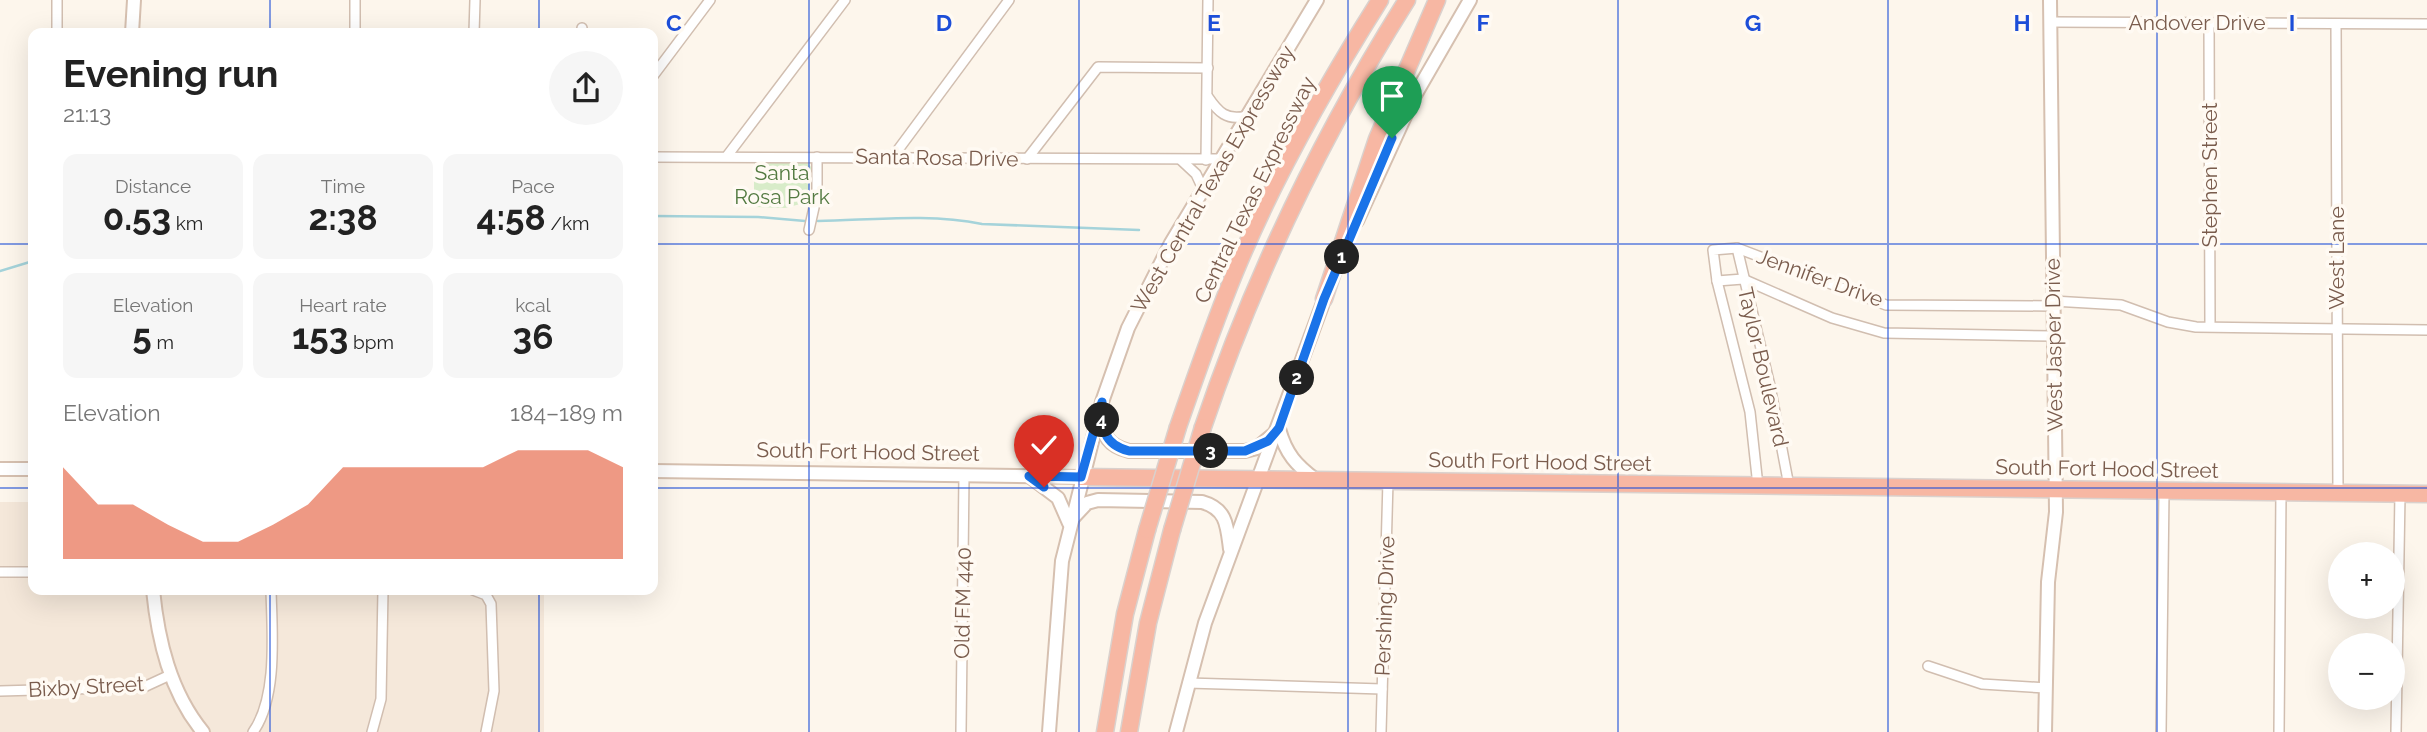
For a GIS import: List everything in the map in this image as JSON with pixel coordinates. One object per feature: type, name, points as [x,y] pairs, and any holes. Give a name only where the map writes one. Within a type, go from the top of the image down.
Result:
[{"type":"highway","name":"Central Texas Expressway","points":[[1105,732],[1125,614],[1147,530],[1178,427],[1236,270],[1301,134],[1380,0]]},
{"type":"highway","name":"Central Texas Expressway","points":[[1129,732],[1148,623],[1172,530],[1203,427],[1254,287],[1284,221],[1349,94],[1407,0]]},
{"type":"highway","points":[[1324,299],[1377,139],[1437,0]]},
{"type":"highway","name":"South Fort Hood Street","points":[[1081,477],[2427,494]]},
{"type":"highway","points":[[1094,732],[1125,614]]},
{"type":"main road","points":[[132,28],[134,0]]},
{"type":"main road","name":"West Central Texas Expressway","points":[[1049,732],[1056,610],[1069,523],[1102,402],[1128,328],[1171,243],[1317,0]]},
{"type":"main road","points":[[1176,732],[1188,683],[1230,553],[1279,428],[1324,299],[1392,138],[1430,66],[1470,0]]},
{"type":"main road","name":"West Jasper Drive","points":[[2045,732],[2048,582],[2056,490],[2050,0]]},
{"type":"main road","points":[[1102,402],[1102,429],[1107,440],[1115,447],[1129,451],[1245,451],[1268,441],[1279,428]]},
{"type":"main road","points":[[1279,428],[1285,450],[1295,465],[1316,480]]},
{"type":"main road","points":[[0,469],[28,469]]},
{"type":"main road","name":"South Fort Hood Street","points":[[658,471],[1081,477]]},
{"type":"main road","points":[[1029,476],[1058,498],[1069,523],[1079,510],[1098,500],[1202,502],[1213,505],[1223,513],[1230,553]]},
{"type":"main road","points":[[153,595],[156,627],[170,675],[203,732]]},
{"type":"street","points":[[57,0],[57,28]]},
{"type":"street","points":[[355,0],[355,28]]},
{"type":"street","points":[[474,0],[474,28]]},
{"type":"street","points":[[658,69],[710,0]]},
{"type":"street","points":[[727,156],[845,0]]},
{"type":"street","points":[[892,158],[1009,0]]},
{"type":"street","points":[[1206,160],[1208,0]]},
{"type":"street","name":"Andover Drive","points":[[2050,22],[2427,24]]},
{"type":"street","name":"Stephen Street","points":[[2209,23],[2210,326]]},
{"type":"street","name":"West Lane","points":[[2336,24],[2338,493]]},
{"type":"street","points":[[1027,159],[1098,67],[1208,68]]},
{"type":"street","points":[[1207,96],[1227,117],[1246,116]]},
{"type":"street","name":"Santa Rosa Drive","points":[[658,157],[1220,159]]},
{"type":"street","points":[[809,230],[817,194],[817,157]]},
{"type":"street","points":[[1181,160],[1196,174],[1203,189]]},
{"type":"street","name":"Jennifer Drive","points":[[1713,250],[1737,248],[1886,304],[2121,305],[2180,325],[2427,330]]},
{"type":"street","name":"Taylor Boulevard","points":[[1737,248],[1770,386],[1789,486]]},
{"type":"street","name":"Taylor Boulevard","points":[[1713,250],[1717,281],[1750,412],[1758,486]]},
{"type":"street","name":"Jennifer Drive","points":[[1717,281],[1743,279],[1832,318],[1884,333],[2053,336]]},
{"type":"street","name":"Old FM 440","points":[[961,732],[964,475]]},
{"type":"street","name":"Pershing Drive","points":[[1381,732],[1388,481]]},
{"type":"street","points":[[2161,732],[2164,491]]},
{"type":"street","points":[[2279,732],[2281,493]]},
{"type":"street","points":[[2396,732],[2400,494]]},
{"type":"street","points":[[0,572],[28,572]]},
{"type":"street","points":[[253,732],[264,717],[272,653],[271,595]]},
{"type":"street","points":[[372,732],[381,699],[383,595]]},
{"type":"street","points":[[486,595],[491,604],[494,691],[486,732]]},
{"type":"street","points":[[1928,666],[1982,684],[2046,688]]},
{"type":"street","name":"Bixby Street","points":[[0,691],[144,687],[170,675]]},
{"type":"street","points":[[1188,683],[1382,689]]},
{"type":"shaded area","points":[[0,502],[28,502],[28,595],[544,595],[544,732],[0,732]]},
{"type":"green space","name":"Santa Rosa Park","points":[[807,162],[811,167],[808,202],[785,208],[754,207],[754,163]]},
{"type":"waterway","points":[[658,216],[758,217],[805,221]]},
{"type":"waterway","points":[[818,221],[921,218],[982,224],[1139,230]]},
{"type":"waterway","points":[[0,271],[28,263]]},
{"type":"route","points":[[1044,487],[1029,476],[1081,477],[1102,402],[1102,429],[1107,440],[1115,447],[1129,451],[1245,451],[1256,449],[1268,441],[1279,428],[1324,299],[1392,138]]}]
